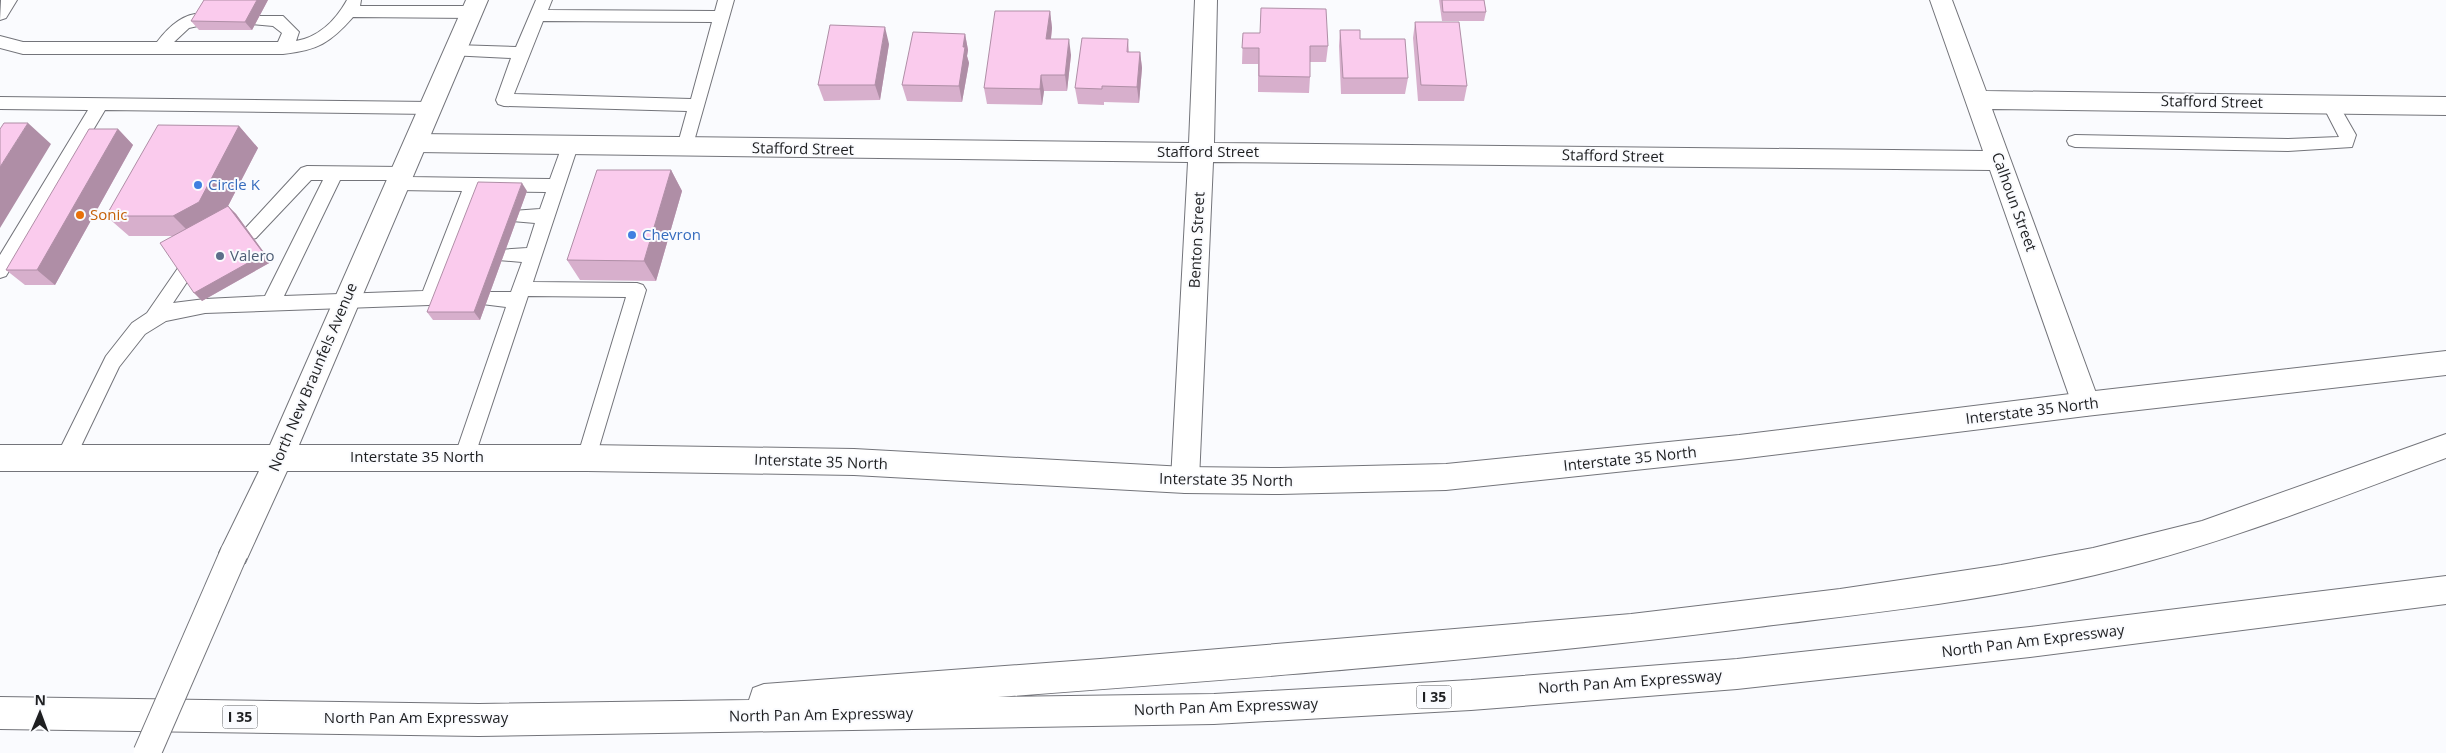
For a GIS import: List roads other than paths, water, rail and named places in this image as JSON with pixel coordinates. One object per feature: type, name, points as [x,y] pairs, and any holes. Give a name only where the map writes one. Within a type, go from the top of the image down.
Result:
[{"type":"main road","name":"Benton Street","points":[[1185,480],[1201,151],[1206,0]]},
{"type":"main road","name":"Calhoun Street","points":[[1941,0],[2086,404]]},
{"type":"main road","name":"North New Braunfels Avenue","points":[[147,753],[234,553],[279,458],[475,6]]},
{"type":"main road","name":"Stafford Street","points":[[1978,100],[2446,106]]},
{"type":"main road","name":"Stafford Street","points":[[416,143],[976,152],[1201,151],[2000,161]]},
{"type":"main road","name":"Interstate 35 North","points":[[0,458],[587,458],[854,462],[1185,480],[1280,481],[1446,477],[1730,448],[2086,404],[2446,364]]},
{"type":"main road","points":[[479,720],[1416,649],[1631,629],[1840,603],[2001,579],[2066,567],[2202,534],[2446,446]]},
{"type":"main road","name":"North Pan Am Expressway","points":[[0,713],[479,720],[1214,709],[1471,695],[1737,674],[2010,645],[2446,590]]},
{"type":"lane","points":[[0,14],[9,0]]},
{"type":"lane","points":[[544,0],[521,53],[504,100],[697,105]]},
{"type":"lane","points":[[685,147],[726,0]]},
{"type":"lane","points":[[0,42],[23,48],[283,48],[310,45],[329,35],[352,6],[475,6]]},
{"type":"lane","points":[[538,15],[721,17]]},
{"type":"lane","points":[[161,48],[175,29],[189,20],[205,20]]},
{"type":"lane","points":[[257,20],[277,20],[291,32],[283,48]]},
{"type":"lane","points":[[455,51],[521,53]]},
{"type":"lane","points":[[0,103],[431,108]]},
{"type":"lane","points":[[0,271],[100,104]]},
{"type":"lane","points":[[2075,141],[2288,145],[2346,143],[2348,135],[2330,104]]},
{"type":"lane","points":[[464,458],[570,146]]},
{"type":"lane","points":[[250,233],[308,174],[400,178],[473,184],[556,186]]},
{"type":"lane","points":[[271,303],[334,174]]},
{"type":"lane","points":[[153,318],[178,309],[271,303],[435,298],[467,216],[473,184]]},
{"type":"lane","points":[[518,216],[546,216]]},
{"type":"lane","points":[[504,255],[533,255]]},
{"type":"lane","points":[[65,459],[114,359],[132,335],[153,318],[184,273]]},
{"type":"lane","points":[[488,299],[519,295],[637,290],[587,458]]},
{"type":"place","name":"Circle K","points":[[198,185]]},
{"type":"place","name":"Sonic","points":[[80,215]]},
{"type":"place","name":"Chevron","points":[[632,235]]},
{"type":"place","name":"Valero","points":[[220,256]]}]
